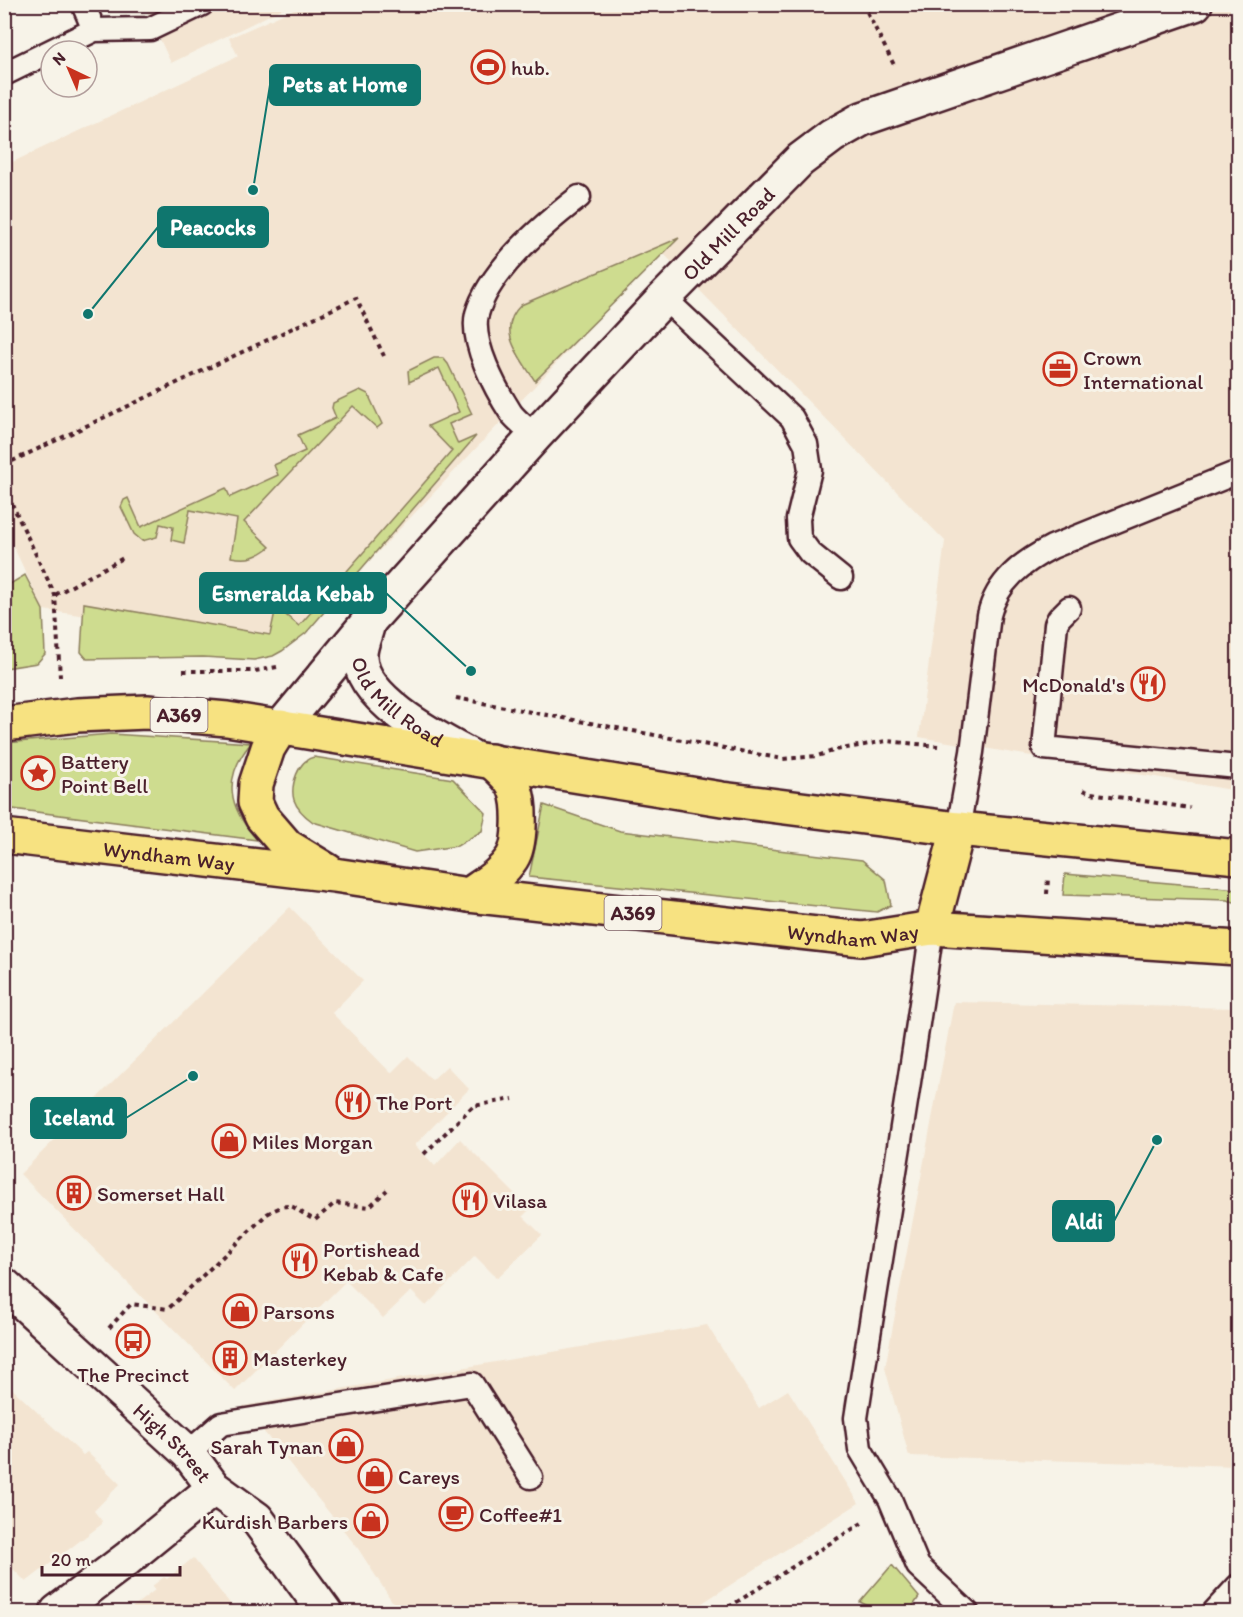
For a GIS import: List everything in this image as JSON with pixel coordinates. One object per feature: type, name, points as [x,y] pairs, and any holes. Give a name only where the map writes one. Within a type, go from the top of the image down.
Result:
[{"type":"main road","name":"A369","points":[[4,724],[77,715],[147,712],[227,719],[722,799],[958,828],[1239,857]]},
{"type":"main road","name":"Wyndham Way","points":[[281,727],[268,748],[255,784],[255,802],[262,817],[287,846],[334,875]]},
{"type":"main road","points":[[469,895],[500,873],[513,856],[518,837],[519,814],[516,791],[509,779],[483,760]]},
{"type":"main road","points":[[932,928],[958,828]]},
{"type":"main road","name":"Wyndham Way","points":[[4,836],[334,875],[469,895],[862,939],[932,928],[1239,948]]},
{"type":"street","name":"Old Mill Road","points":[[281,727],[369,621],[534,436],[664,298],[800,160],[832,136],[862,119],[1195,4]]},
{"type":"street","name":"Old Mill Road","points":[[369,621],[360,655],[363,671],[373,687],[419,728],[483,760]]},
{"type":"street","name":"High Street","points":[[4,1285],[188,1453],[214,1488],[257,1519],[325,1612]]},
{"type":"street","points":[[57,1612],[214,1488]]},
{"type":"lane","points":[[82,4],[94,30]]},
{"type":"lane","points":[[4,74],[94,30],[150,29],[202,4]]},
{"type":"lane","points":[[534,436],[513,415],[494,382],[479,348],[477,316],[491,286],[522,246],[550,219],[579,197]]},
{"type":"lane","points":[[664,298],[792,418],[806,444],[810,470],[798,519],[799,538],[810,553],[841,578]]},
{"type":"lane","points":[[958,828],[972,752],[989,615],[995,595],[1005,582],[1023,564],[1052,547],[1239,472]]},
{"type":"lane","points":[[1069,608],[1056,624],[1044,748],[1239,768]]},
{"type":"lane","points":[[932,928],[856,1418],[860,1449],[890,1499],[918,1566],[967,1612]]},
{"type":"lane","points":[[188,1453],[221,1424],[472,1384],[531,1477]]},
{"type":"lane","points":[[1214,1612],[1239,1586]]},
{"type":"path","points":[[863,4],[913,102]]},
{"type":"path","points":[[4,465],[356,298],[384,356]]},
{"type":"path","points":[[4,487],[55,595],[60,677]]},
{"type":"path","points":[[55,595],[125,557]]},
{"type":"path","points":[[450,696],[459,700],[783,759],[817,756],[836,750],[886,741],[924,744]]},
{"type":"path","points":[[424,1154],[472,1106],[513,1099]]},
{"type":"path","points":[[82,1358],[131,1304],[168,1309],[267,1214],[282,1205],[294,1206],[315,1220],[335,1203],[369,1207],[387,1190]]},
{"type":"path","points":[[721,1612],[859,1526],[890,1499]]},
{"type":"shaded area","points":[[144,5],[290,5],[171,63]]},
{"type":"shaded area","points":[[303,5],[1238,5],[1238,791],[919,737],[945,541],[664,254],[602,315],[307,627],[285,643],[43,610],[5,528],[4,166],[238,56],[229,38]]},
{"type":"shaded area","name":"The Precinct","points":[[290,907],[363,981],[332,1013],[391,1073],[408,1056],[432,1080],[447,1066],[469,1089],[415,1145],[435,1166],[460,1139],[530,1209],[523,1216],[542,1235],[497,1278],[475,1256],[426,1306],[411,1291],[383,1318],[346,1281],[235,1391],[20,1174]]},
{"type":"shaded area","points":[[954,1002],[1238,1008],[1238,1466],[909,1456],[885,1368]]},
{"type":"shaded area","points":[[707,1325],[759,1408],[788,1390],[859,1503],[688,1612],[399,1612],[357,1547],[243,1406]]},
{"type":"shaded area","points":[[5,1382],[83,1455],[87,1452],[120,1484],[94,1511],[102,1524],[26,1582],[5,1561]]},
{"type":"shaded area","points":[[193,1558],[237,1612],[126,1612],[155,1590],[152,1586],[164,1577],[167,1579]]},
{"type":"green space","points":[[679,238],[535,381],[517,353],[510,334],[510,324],[521,305]]},
{"type":"green space","points":[[434,358],[443,358],[448,364],[472,414],[449,424],[458,444],[476,436],[306,633],[273,656],[254,660],[203,657],[87,659],[81,652],[84,603],[270,635],[276,607],[299,626],[452,451],[428,426],[459,412],[439,368],[409,382],[408,371]]},
{"type":"green space","points":[[360,390],[368,394],[382,424],[377,428],[353,406],[244,522],[270,547],[265,551],[252,557],[231,557],[237,519],[190,510],[184,543],[171,540],[173,527],[160,524],[157,537],[142,541],[134,534],[121,507],[124,500],[128,498],[141,527],[226,488],[230,497],[278,475],[274,465],[305,451],[298,435],[336,418],[332,408],[333,403]]},
{"type":"green space","points":[[25,575],[43,610],[45,654],[37,663],[5,668],[5,587]]},
{"type":"green space","points":[[111,734],[251,743],[236,768],[232,792],[240,816],[257,840],[5,808],[5,743]]},
{"type":"green space","points":[[314,757],[453,779],[486,813],[482,831],[457,846],[415,852],[313,822],[297,807],[293,788],[300,768],[308,759]]},
{"type":"green space","points":[[544,805],[620,831],[862,860],[886,880],[891,905],[877,912],[529,877]]},
{"type":"green space","points":[[1065,874],[1238,889],[1238,903],[1227,900],[1063,895]]},
{"type":"green space","points":[[892,1565],[919,1597],[909,1612],[880,1612],[860,1602]]},
{"type":"place","name":"hub.","points":[[488,67]]},
{"type":"place","name":"Pets at Home","points":[[253,190]]},
{"type":"place","name":"Peacocks","points":[[88,314]]},
{"type":"place","name":"Crown International","points":[[1060,369]]},
{"type":"place","name":"Esmeralda Kebab","points":[[471,671]]},
{"type":"place","name":"McDonald's","points":[[1148,684]]},
{"type":"place","name":"Battery Point Bell","points":[[38,773]]},
{"type":"place","name":"Iceland","points":[[193,1076]]},
{"type":"place","name":"The Port","points":[[353,1102]]},
{"type":"place","name":"Aldi","points":[[1157,1140]]},
{"type":"place","name":"Miles Morgan","points":[[229,1141]]},
{"type":"place","name":"Somerset Hall","points":[[74,1193]]},
{"type":"place","name":"Vilasa","points":[[470,1200]]},
{"type":"place","name":"Portishead Kebab & Cafe","points":[[300,1261]]},
{"type":"place","name":"Parsons","points":[[240,1311]]},
{"type":"place","name":"The Precinct","points":[[133,1341]]},
{"type":"place","name":"Masterkey","points":[[230,1358]]},
{"type":"place","name":"Sarah Tynan","points":[[346,1446]]},
{"type":"place","name":"Careys","points":[[375,1476]]},
{"type":"place","name":"Coffee#1","points":[[456,1514]]},
{"type":"place","name":"Kurdish Barbers","points":[[371,1521]]}]
